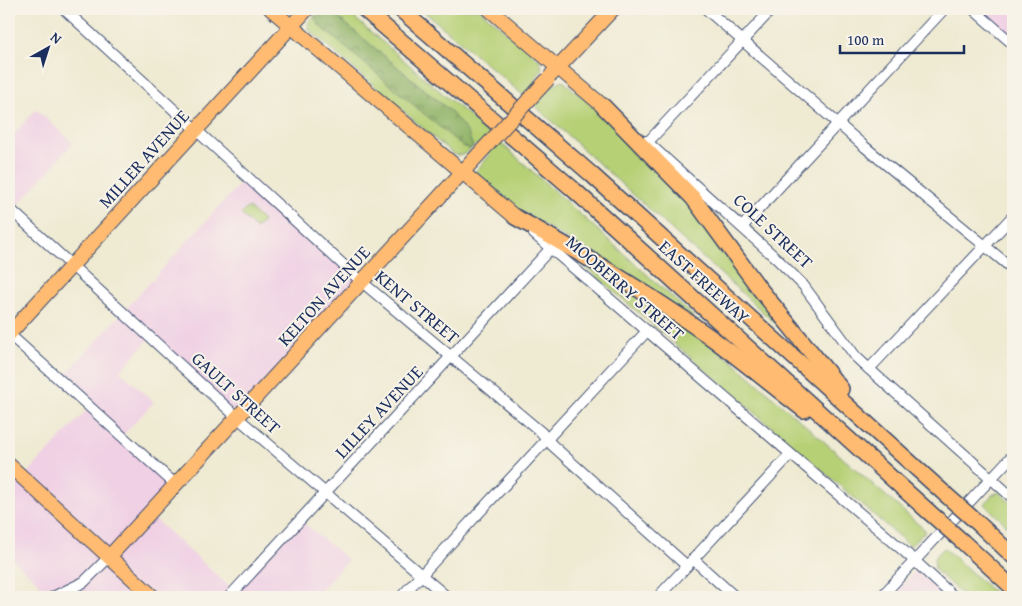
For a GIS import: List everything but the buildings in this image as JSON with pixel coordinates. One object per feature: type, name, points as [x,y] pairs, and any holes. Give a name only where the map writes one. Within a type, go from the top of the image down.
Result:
[{"type":"highway","name":"EAST FREEWAY","points":[[364,9],[567,184],[1013,588]]},
{"type":"highway","name":"EAST FREEWAY","points":[[400,9],[591,174],[1013,556]]},
{"type":"highway","points":[[603,106],[693,198],[758,288],[811,355],[890,444]]},
{"type":"highway","points":[[515,216],[612,273],[715,341],[908,492]]},
{"type":"main road","name":"MOOBERRY STREET","points":[[271,9],[515,216]]},
{"type":"main road","name":"MILLER AVENUE","points":[[9,334],[307,9]]},
{"type":"main road","name":"COLE STREET","points":[[490,9],[553,73],[603,106]]},
{"type":"main road","name":"KELTON AVENUE","points":[[109,557],[613,9]]},
{"type":"main road","points":[[9,465],[153,597]]},
{"type":"street","name":"KENT STREET","points":[[64,9],[362,282],[690,563],[735,597]]},
{"type":"street","points":[[706,9],[838,123],[1013,269]]},
{"type":"street","points":[[648,142],[772,9]]},
{"type":"street","points":[[742,227],[944,9]]},
{"type":"street","points":[[973,9],[1013,44]]},
{"type":"street","name":"COLE STREET","points":[[603,106],[648,142],[803,285],[856,357],[1013,498]]},
{"type":"street","name":"GAULT STREET","points":[[9,208],[238,418],[447,597]]},
{"type":"street","name":"MOOBERRY STREET","points":[[515,216],[915,561],[954,597]]},
{"type":"street","points":[[869,369],[1013,216]]},
{"type":"street","name":"LILLEY AVENUE","points":[[230,597],[551,248]]},
{"type":"street","points":[[400,597],[647,331]]},
{"type":"street","points":[[9,334],[176,485]]},
{"type":"street","points":[[658,597],[790,455]]},
{"type":"street","points":[[882,597],[1013,455]]},
{"type":"street","name":"KELTON AVENUE","points":[[53,597],[84,582],[109,557]]},
{"type":"shaded area","points":[[974,9],[1013,9],[1013,43]]},
{"type":"shaded area","points":[[36,109],[73,143],[13,211],[9,208],[9,140]]},
{"type":"shaded area","points":[[248,175],[361,281],[237,419],[150,338],[120,371],[154,402],[121,437],[174,485],[148,513],[234,591],[300,520],[348,560],[314,597],[54,597],[9,556],[9,464],[24,477],[89,408],[60,381]]},
{"type":"shaded area","points":[[916,570],[945,597],[891,597]]},
{"type":"green space","points":[[320,9],[328,9],[450,111],[468,133],[473,147],[469,149],[461,145],[319,25],[314,16]]},
{"type":"green space","points":[[328,9],[344,9],[511,152],[693,316],[691,319],[623,273],[520,211],[475,172],[490,155],[477,144],[464,154],[453,154],[309,30],[308,23],[314,16],[319,25],[450,111]]},
{"type":"green space","points":[[421,9],[479,9],[540,60],[542,69],[534,81],[544,91],[562,80],[632,139],[693,206],[778,322],[776,324],[522,94]]},
{"type":"green space","points":[[248,207],[263,221],[256,229],[241,214]]},
{"type":"green space","points":[[574,257],[679,322],[731,360],[926,531],[910,546]]},
{"type":"green space","points":[[999,492],[1013,505],[1013,531],[984,504],[992,495]]},
{"type":"green space","points":[[944,548],[999,597],[965,597],[935,570],[934,558]]}]
